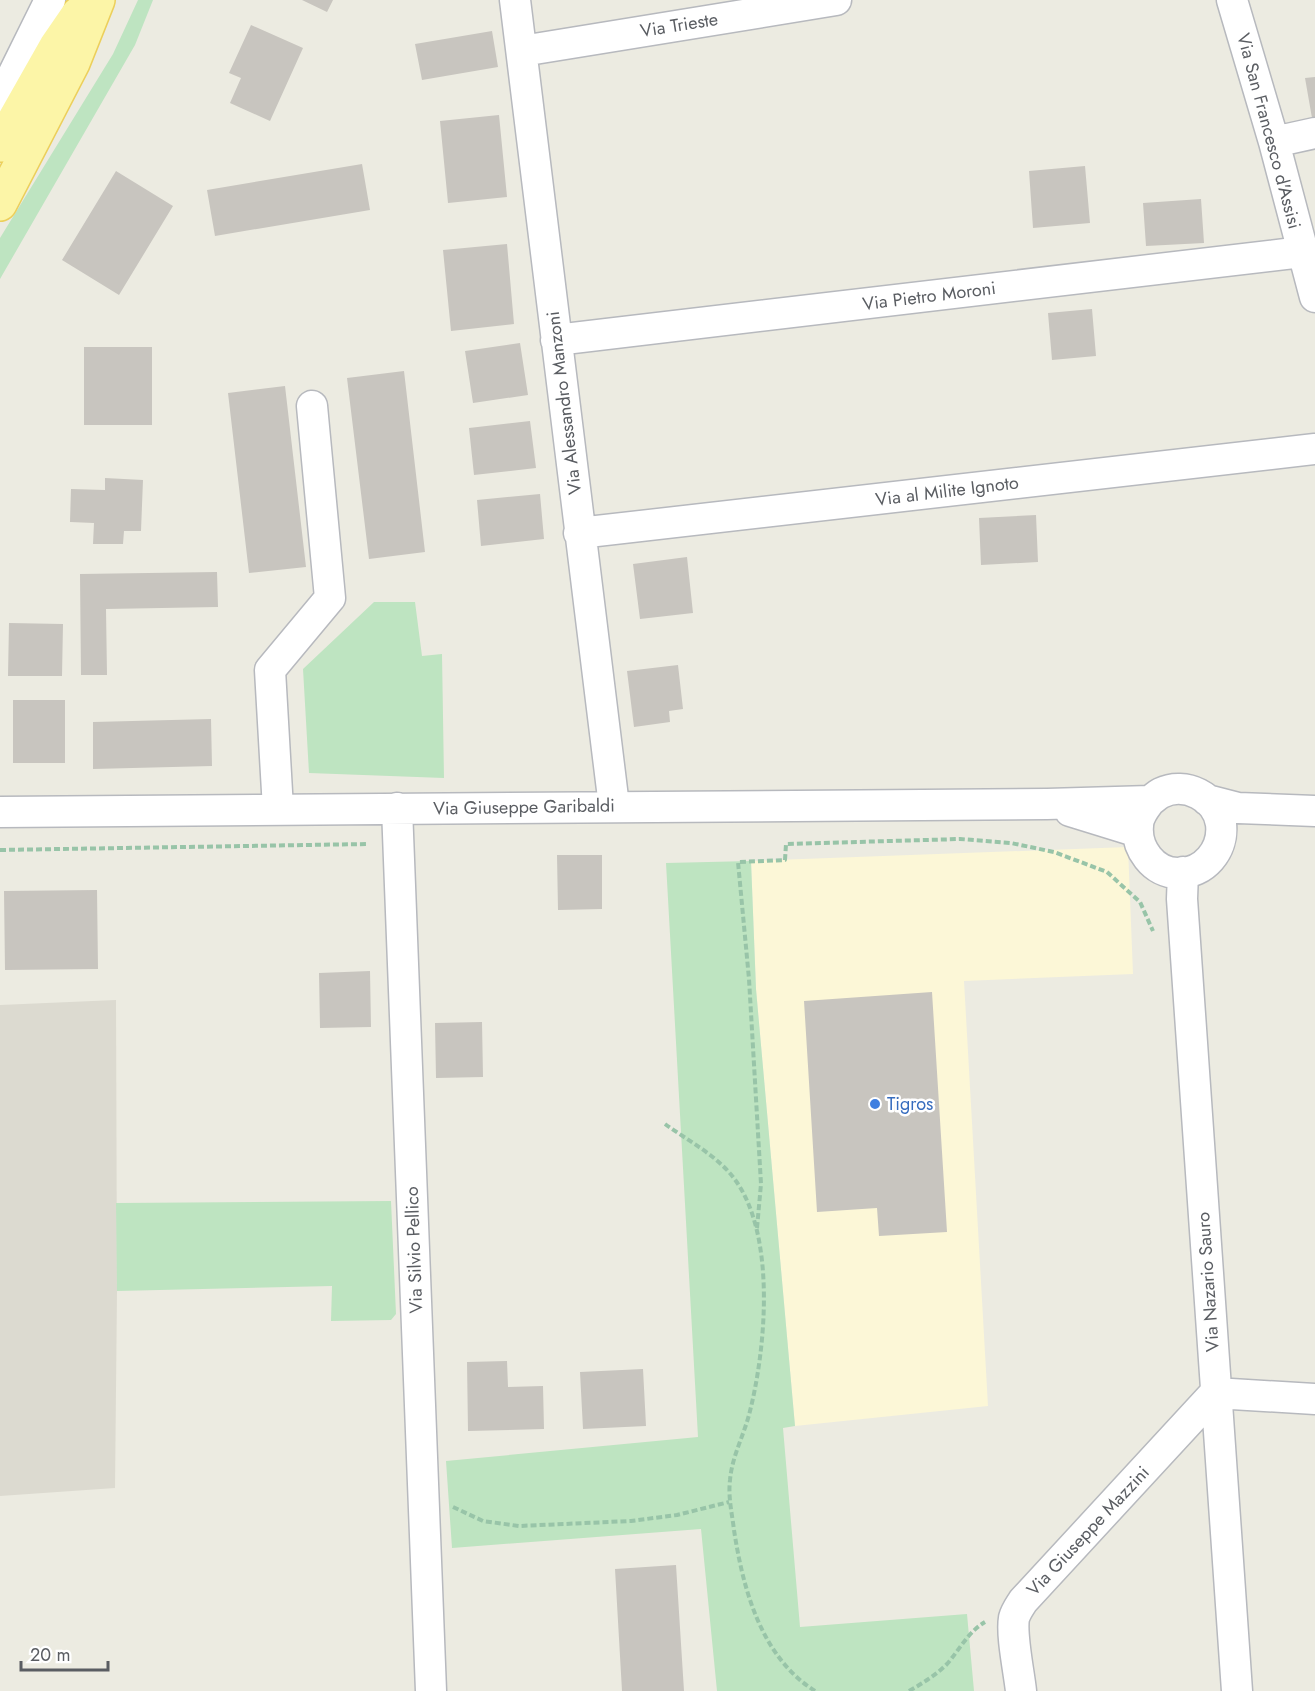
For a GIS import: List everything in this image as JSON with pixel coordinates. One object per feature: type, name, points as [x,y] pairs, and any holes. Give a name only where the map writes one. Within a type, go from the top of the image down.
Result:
[{"type":"main road","points":[[0,145],[56,46],[88,0]]},
{"type":"main road","points":[[0,204],[73,63],[98,0]]},
{"type":"street","points":[[0,101],[50,0]]},
{"type":"street","name":"Via Alessandro Manzoni","points":[[515,0],[614,806]]},
{"type":"street","name":"Via Trieste","points":[[522,51],[836,0]]},
{"type":"street","name":"Via San Francesco d'Assisi","points":[[1232,0],[1274,142],[1315,297]]},
{"type":"street","points":[[1274,142],[1315,133]]},
{"type":"street","name":"Via Pietro Moroni","points":[[556,340],[1302,252]]},
{"type":"street","points":[[278,809],[270,670],[330,598],[312,406]]},
{"type":"street","name":"Via al Milite Ignoto","points":[[579,533],[1315,449]]},
{"type":"street","name":"Via Giuseppe Garibaldi","points":[[0,812],[1047,804],[1150,801],[1161,793],[1175,789],[1189,790],[1207,800],[1238,808],[1310,811]]},
{"type":"street","points":[[1150,801],[1137,825],[1142,851],[1150,861],[1180,882],[1216,851],[1222,832],[1220,818],[1213,805],[1207,800]]},
{"type":"street","name":"Via Giuseppe Garibaldi","points":[[1047,804],[1138,832]]},
{"type":"street","name":"Via Silvio Pellico","points":[[397,808],[431,1691]]},
{"type":"street","name":"Via Giuseppe Garibaldi","points":[[1216,851],[1243,827],[1310,811]]},
{"type":"street","name":"Via Nazario Sauro","points":[[1180,882],[1237,1691]]},
{"type":"street","points":[[1215,1393],[1315,1399]]},
{"type":"street","name":"Via Giuseppe Mazzini","points":[[1014,1619],[1023,1601],[1215,1393]]},
{"type":"street","points":[[1014,1619],[1021,1691]]},
{"type":"path","points":[[757,1228],[761,1184],[738,862],[785,860],[786,843],[960,839],[1011,843],[1054,852],[1107,872],[1140,902],[1161,947],[1186,946]]},
{"type":"path","points":[[0,850],[398,843]]},
{"type":"path","points":[[665,1124],[716,1160],[733,1176],[748,1200],[757,1228],[763,1278],[763,1339],[758,1378],[749,1416],[732,1466],[729,1502],[740,1569],[761,1628],[779,1659],[804,1684],[815,1691]]},
{"type":"path","points":[[423,1490],[483,1521],[519,1526],[631,1521],[677,1515],[729,1502]]},
{"type":"path","points":[[909,1691],[927,1681],[947,1663],[977,1627],[993,1617],[1014,1619]]},
{"type":"shaded area","points":[[1128,847],[1133,974],[964,981],[988,1406],[795,1426],[756,989],[751,861]]},
{"type":"shaded area","points":[[116,1000],[115,1488],[0,1496],[0,1005]]},
{"type":"green space","points":[[138,0],[153,0],[135,45],[0,279],[0,238],[113,54]]},
{"type":"green space","points":[[374,602],[415,602],[422,656],[442,654],[444,778],[309,773],[303,669]]},
{"type":"green space","points":[[751,861],[756,989],[795,1426],[783,1428],[800,1627],[967,1614],[974,1691],[717,1691],[701,1529],[452,1548],[446,1461],[698,1437],[666,863]]},
{"type":"green space","points":[[391,1201],[396,1314],[391,1320],[331,1321],[332,1286],[117,1291],[116,1203]]},
{"type":"building","points":[[302,0],[333,0],[327,12]]},
{"type":"building","points":[[251,25],[303,48],[270,121],[230,103],[241,78],[229,73]]},
{"type":"building","points":[[492,31],[498,67],[422,80],[415,44]]},
{"type":"building","points":[[1315,77],[1315,118],[1312,118],[1305,78]]},
{"type":"building","points":[[499,115],[507,197],[448,203],[440,121]]},
{"type":"building","points":[[362,164],[370,210],[215,236],[207,190]]},
{"type":"building","points":[[1085,166],[1090,223],[1033,228],[1029,171]]},
{"type":"building","points":[[116,171],[173,206],[119,295],[62,260]]},
{"type":"building","points":[[1201,199],[1204,243],[1146,246],[1143,203]]},
{"type":"building","points":[[507,244],[514,324],[451,331],[443,250]]},
{"type":"building","points":[[1092,309],[1096,356],[1052,360],[1048,313]]},
{"type":"building","points":[[520,343],[528,395],[473,403],[465,351]]},
{"type":"building","points":[[84,347],[152,347],[152,425],[84,425]]},
{"type":"building","points":[[404,371],[425,552],[369,559],[347,378]]},
{"type":"building","points":[[285,386],[306,567],[249,573],[228,393]]},
{"type":"building","points":[[530,421],[536,468],[474,475],[469,428]]},
{"type":"building","points":[[105,478],[143,480],[141,531],[124,531],[123,544],[93,544],[94,523],[70,522],[71,489],[105,490]]},
{"type":"building","points":[[540,494],[544,539],[481,546],[477,500]]},
{"type":"building","points":[[1036,515],[1038,562],[981,565],[979,518]]},
{"type":"building","points":[[687,557],[693,613],[640,619],[633,564]]},
{"type":"building","points":[[217,572],[218,607],[106,609],[107,675],[81,675],[80,574]]},
{"type":"building","points":[[9,623],[63,624],[62,676],[8,676]]},
{"type":"building","points":[[678,665],[683,709],[669,711],[670,722],[634,727],[627,671]]},
{"type":"building","points":[[13,700],[65,700],[65,763],[13,763]]},
{"type":"building","points":[[211,719],[212,766],[93,769],[93,722]]},
{"type":"building","points":[[557,855],[602,855],[602,909],[558,910]]},
{"type":"building","points":[[97,890],[98,969],[5,970],[4,891]]},
{"type":"building","points":[[370,971],[371,1027],[320,1028],[319,973]]},
{"type":"building","name":"Tigros","points":[[932,992],[947,1232],[879,1236],[877,1208],[817,1212],[804,1001]]},
{"type":"building","points":[[482,1022],[483,1077],[436,1078],[435,1023]]},
{"type":"building","points":[[507,1361],[508,1387],[543,1386],[544,1429],[468,1431],[467,1362]]},
{"type":"building","points":[[643,1369],[646,1426],[583,1429],[580,1372]]},
{"type":"building","points":[[676,1565],[684,1691],[622,1691],[615,1569]]},
{"type":"place","name":"Tigros","points":[[875,1104]]}]
